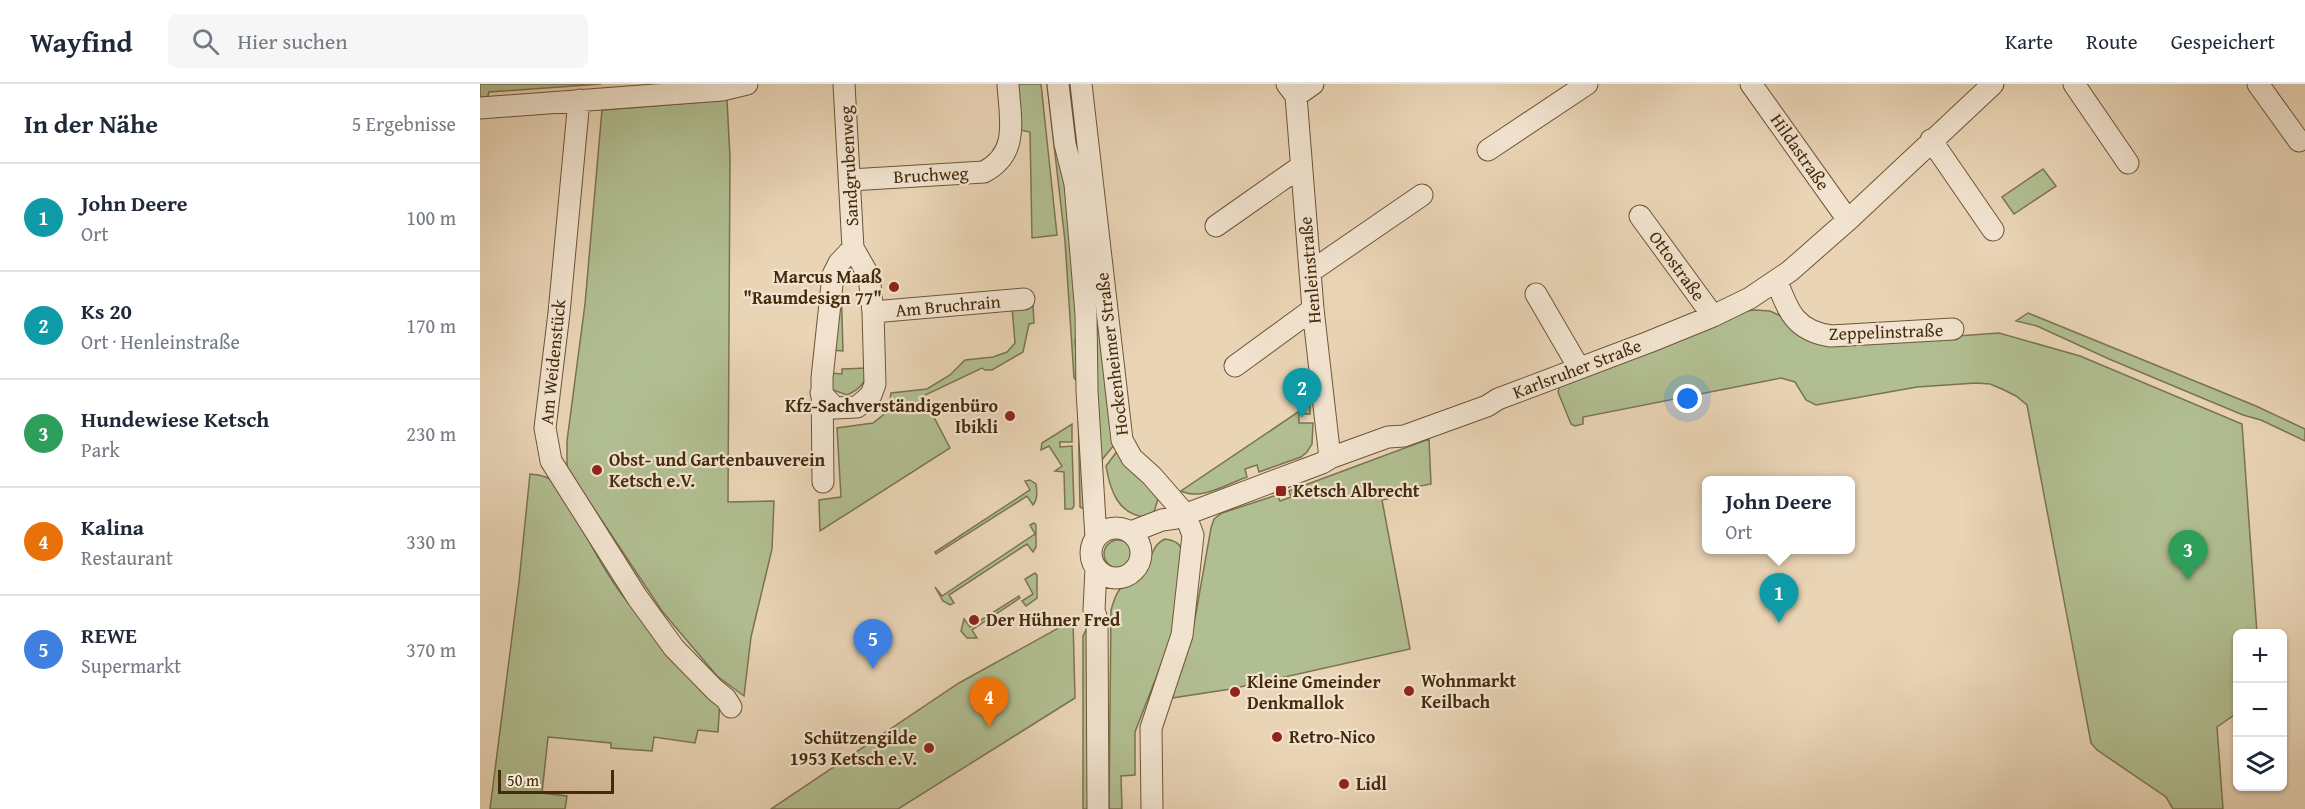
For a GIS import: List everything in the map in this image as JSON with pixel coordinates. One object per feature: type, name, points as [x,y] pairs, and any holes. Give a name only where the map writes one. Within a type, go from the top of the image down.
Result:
[{"type":"street","points":[[480,108],[722,90],[747,84]]},
{"type":"street","name":"Sandgrubenweg","points":[[821,393],[835,408],[857,407],[871,395],[874,384],[873,312],[869,276],[853,248],[843,84]]},
{"type":"street","name":"Bruchweg","points":[[850,180],[984,172],[996,166],[1006,153],[1010,138],[1008,84]]},
{"type":"street","name":"Hockenheimer Straße","points":[[1058,84],[1065,144],[1075,184],[1085,302],[1087,391],[1096,538]]},
{"type":"street","name":"Hockenheimer Straße","points":[[1081,84],[1122,440],[1132,458],[1152,476],[1193,535],[1182,635],[1151,728],[1152,809]]},
{"type":"street","points":[[1292,90],[1313,84]]},
{"type":"street","points":[[1488,150],[1587,84]]},
{"type":"street","name":"Hildastraße","points":[[1751,84],[1848,220]]},
{"type":"street","name":"Karlsruher Straße","points":[[1127,531],[1181,516],[1388,437],[1404,436],[1487,406],[1498,399],[1713,316],[1750,298],[1777,281],[1848,220],[1993,84]]},
{"type":"street","points":[[2074,84],[2128,163]]},
{"type":"street","points":[[2258,84],[2299,141]]},
{"type":"street","name":"Henleinstraße","points":[[1292,90],[1330,458]]},
{"type":"street","name":"Am Weidenstück","points":[[579,100],[559,313],[545,428],[551,461],[637,597],[668,639],[731,707]]},
{"type":"street","points":[[1931,140],[1993,230]]},
{"type":"street","points":[[1216,226],[1300,167]]},
{"type":"street","points":[[1310,272],[1422,195]]},
{"type":"street","name":"Ottostraße","points":[[1640,216],[1713,316]]},
{"type":"street","name":"Sandgrubenweg","points":[[824,482],[821,393],[833,274],[839,263],[853,248]]},
{"type":"street","name":"Zeppelinstraße","points":[[1777,281],[1783,299],[1798,324],[1817,334],[1831,336],[1953,329]]},
{"type":"street","points":[[1536,294],[1580,368]]},
{"type":"street","name":"Am Bruchrain","points":[[873,312],[1024,299]]},
{"type":"street","points":[[1235,366],[1313,309]]},
{"type":"street","name":"Hockenheimer Straße","points":[[1093,479],[1108,508],[1127,531]]},
{"type":"street","name":"Karlsruher Straße","points":[[1142,551],[1153,538],[1181,516]]},
{"type":"street","points":[[1097,620],[1112,588],[1121,578],[1134,572],[1141,559],[1142,551],[1137,537],[1127,531],[1109,528],[1096,538],[1091,557],[1096,568],[1107,577],[1121,578]]},
{"type":"street","points":[[1096,568],[1094,610],[1097,620],[1098,809]]},
{"type":"green space","points":[[480,84],[601,84],[489,92],[486,103],[480,104]]},
{"type":"green space","points":[[1017,84],[1041,84],[1057,235],[1032,238],[1030,132],[1020,130]]},
{"type":"green space","points":[[1047,84],[1050,84],[1068,190],[1078,335],[1075,340],[1078,378],[1076,380],[1074,378],[1065,241]]},
{"type":"green space","points":[[1067,84],[1076,84],[1115,444],[1100,462]]},
{"type":"green space","points":[[727,100],[730,157],[728,502],[774,501],[772,549],[751,637],[744,696],[717,676],[662,611],[567,468],[567,441],[585,304],[602,110]]},
{"type":"green space","points":[[2043,169],[2056,186],[2014,214],[2002,197]]},
{"type":"green space","points":[[852,267],[862,281],[841,282],[843,351],[831,350],[840,273]]},
{"type":"green space","points":[[1033,305],[1034,323],[1029,324],[1023,352],[992,370],[982,368],[923,396],[950,448],[820,531],[819,500],[841,497],[837,428],[873,423],[888,411],[891,393],[927,389],[950,375],[965,360],[993,357],[1007,352],[1015,343],[1012,307]]},
{"type":"green space","points":[[1745,311],[1770,311],[1783,317],[1900,340],[1999,333],[2080,356],[2242,424],[2257,629],[2233,629],[2233,716],[2217,727],[2223,809],[2173,809],[2166,797],[2097,750],[2091,743],[2027,405],[2016,396],[1990,384],[1976,383],[1917,387],[1816,405],[1806,400],[1795,382],[1781,378],[1583,417],[1583,424],[1575,426],[1571,424],[1558,392],[1560,385]]},
{"type":"green space","points":[[2028,313],[2256,406],[2305,429],[2305,441],[2261,420],[2243,415],[2109,359],[2037,326],[2016,321]]},
{"type":"green space","points":[[867,368],[862,384],[847,395],[833,390],[829,382],[829,373],[842,374],[842,369]]},
{"type":"green space","points":[[1078,402],[1086,510],[1080,507]]},
{"type":"green space","points":[[1310,404],[1310,414],[1299,414],[1299,423],[1313,423],[1312,444],[1301,457],[1259,472],[1257,465],[1245,469],[1247,477],[1205,493],[1189,494],[1181,491]]},
{"type":"green space","points":[[1072,424],[1072,442],[1060,442],[1060,447],[1072,446],[1074,506],[1072,509],[1065,509],[1064,472],[1055,471],[1062,466],[1049,446],[1041,450],[1042,443]]},
{"type":"green space","points":[[1429,439],[1431,484],[1395,491],[1392,498],[1382,500],[1410,649],[1231,689],[1172,698],[1194,624],[1214,519],[1222,513],[1277,495],[1280,501],[1291,497],[1289,491]]},
{"type":"green space","points":[[1118,450],[1152,486],[1158,499],[1154,512],[1146,517],[1128,512],[1113,492],[1106,466]]},
{"type":"green space","points":[[530,474],[540,475],[558,485],[603,566],[623,596],[657,637],[720,700],[718,732],[698,730],[695,743],[654,737],[652,751],[611,748],[611,743],[548,737],[542,793],[567,796],[565,809],[490,809],[519,582]]},
{"type":"green space","points":[[1030,480],[1036,484],[1036,498],[1033,505],[1027,496],[936,554],[935,552],[1030,490],[1025,481]]},
{"type":"green space","points":[[1034,523],[1036,525],[1036,547],[1033,552],[1027,544],[949,595],[954,603],[950,605],[943,601],[935,587],[942,596],[1035,534],[1030,525]]},
{"type":"green space","points":[[1165,539],[1177,543],[1184,554],[1173,634],[1135,732],[1135,775],[1121,776],[1122,809],[1109,809],[1111,610],[1119,590],[1145,569],[1155,547]]},
{"type":"green space","points":[[1118,540],[1128,544],[1132,554],[1128,564],[1118,568],[1108,564],[1104,554],[1108,544]]},
{"type":"green space","points":[[1035,573],[1037,575],[1037,598],[1026,606],[1022,601],[1033,594],[1025,579]]},
{"type":"green space","points":[[1019,596],[1020,598],[972,630],[977,638],[967,638],[961,631],[964,619],[970,627]]},
{"type":"green space","name":"Schützengilde 1953 Ketsch e.V.","points":[[1073,620],[1075,698],[898,809],[771,809],[959,683]]},
{"type":"green space","points":[[1087,628],[1088,809],[1083,809],[1083,636]]},
{"type":"place","name":"Marcus Maaß \"Raumdesign 77\"","points":[[894,287]]},
{"type":"place","name":"Kfz-Sachverständigenbüro Ibikli","points":[[1010,416]]},
{"type":"place","name":"Ks 20","points":[[1302,418]]},
{"type":"place","name":"Obst- und Gartenbauverein Ketsch e.V.","points":[[597,470]]},
{"type":"place","name":"Ketsch Albrecht","points":[[1281,491]]},
{"type":"place","name":"Hundewiese Ketsch","points":[[2188,580]]},
{"type":"place","name":"Der Hühner Fred","points":[[974,620]]},
{"type":"place","name":"John Deere","points":[[1779,623]]},
{"type":"place","name":"REWE","points":[[873,669]]},
{"type":"place","name":"Wohnmarkt Keilbach","points":[[1409,691]]},
{"type":"place","name":"Kleine Gmeinder Denkmallok","points":[[1235,692]]},
{"type":"place","name":"Kalina","points":[[989,727]]},
{"type":"place","name":"Retro-Nico","points":[[1277,737]]},
{"type":"place","name":"Schützengilde 1953 Ketsch e.V.","points":[[929,748]]},
{"type":"place","name":"Lidl","points":[[1344,784]]}]
